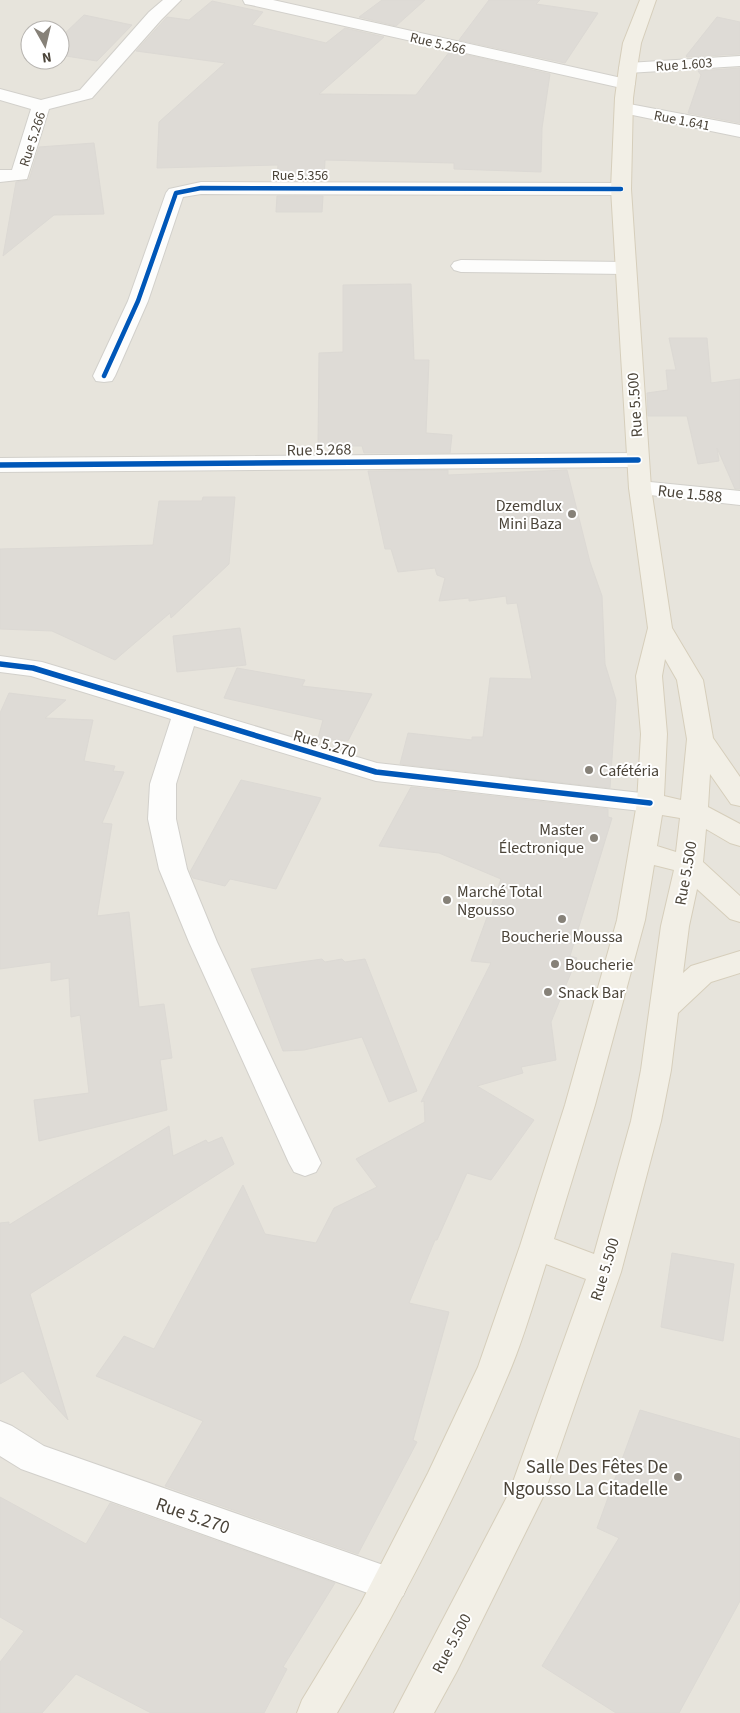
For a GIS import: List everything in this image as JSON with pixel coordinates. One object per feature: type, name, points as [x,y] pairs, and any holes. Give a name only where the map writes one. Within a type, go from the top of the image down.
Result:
[{"type":"main road","name":"Rue 5.500","points":[[413,1713],[444,1658],[525,1497],[605,1272],[646,1120],[665,1008],[675,926],[689,866],[700,739],[690,680],[660,628],[640,488],[621,189],[627,76],[632,43],[648,0]]},
{"type":"main road","points":[[316,1713],[339,1677],[390,1584],[441,1484],[495,1367],[536,1246],[580,1105],[631,920],[650,803],[654,734],[649,676],[660,628]]},
{"type":"main road","points":[[700,739],[740,797]]},
{"type":"main road","points":[[650,803],[695,812],[740,836]]},
{"type":"main road","points":[[643,852],[689,866],[740,912]]},
{"type":"main road","points":[[665,1008],[701,974],[740,962]]},
{"type":"main road","points":[[536,1246],[605,1272]]},
{"type":"street","name":"Rue 5.266","points":[[0,176],[20,174],[41,106],[86,94],[155,16],[174,0]]},
{"type":"street","name":"Rue 5.266","points":[[251,0],[428,41],[627,76]]},
{"type":"street","name":"Rue 1.603","points":[[627,76],[740,61]]},
{"type":"street","points":[[0,94],[41,106]]},
{"type":"street","name":"Rue 1.641","points":[[624,108],[740,132]]},
{"type":"street","name":"Rue 5.356","points":[[104,376],[138,301],[176,193],[201,188],[621,189]]},
{"type":"street","points":[[461,266],[625,268]]},
{"type":"street","name":"Rue 5.268","points":[[0,465],[638,460]]},
{"type":"street","name":"Rue 1.588","points":[[640,488],[740,498]]},
{"type":"street","name":"Rue 5.270","points":[[0,664],[33,668],[185,716],[376,772],[650,803]]},
{"type":"street","points":[[185,716],[163,784],[162,819],[173,869],[203,942],[305,1163]]},
{"type":"street","name":"Rue 5.270","points":[[0,1437],[33,1458],[390,1584]]},
{"type":"shaded area","points":[[0,0],[740,0],[740,1713],[0,1713]]},
{"type":"building","points":[[382,0],[425,0],[396,26],[359,17]]},
{"type":"building","points":[[489,0],[540,0],[536,4],[598,13],[565,63],[459,40]]},
{"type":"building","points":[[212,1],[263,12],[252,25],[326,43],[345,28],[384,37],[319,94],[416,95],[450,51],[550,74],[542,128],[541,172],[454,169],[454,163],[325,160],[324,180],[277,180],[278,165],[157,168],[159,122],[225,63],[136,51],[167,17],[189,20]]},
{"type":"building","points":[[84,15],[132,25],[97,61],[70,57],[70,28]]},
{"type":"building","points":[[717,17],[740,22],[740,54],[687,57],[686,56]]},
{"type":"building","points":[[740,68],[740,123],[688,113],[701,75],[698,71]]},
{"type":"building","points":[[94,143],[104,214],[54,215],[3,256],[16,182],[29,180],[39,147]]},
{"type":"building","points":[[277,196],[323,196],[322,212],[276,212]]},
{"type":"building","points":[[411,284],[414,360],[429,360],[426,433],[452,435],[450,453],[364,453],[362,446],[318,446],[319,353],[343,352],[343,285]]},
{"type":"building","points":[[669,338],[707,338],[711,383],[740,379],[740,489],[735,489],[717,448],[719,461],[698,464],[687,416],[648,416],[647,393],[668,390],[666,370],[676,370]]},
{"type":"building","points":[[448,470],[448,475],[567,470],[590,562],[602,596],[605,664],[616,700],[610,788],[400,764],[408,733],[472,740],[472,737],[483,737],[490,678],[532,679],[517,603],[507,604],[506,596],[469,601],[469,598],[439,601],[445,578],[437,575],[435,568],[398,572],[391,549],[385,549],[368,471]]},
{"type":"building","points":[[203,497],[235,497],[229,564],[171,618],[170,613],[115,660],[52,631],[0,629],[0,549],[153,545],[159,501],[202,501]]},
{"type":"building","points":[[240,628],[246,665],[177,672],[173,636]]},
{"type":"building","points":[[237,668],[305,680],[302,686],[372,694],[348,741],[318,738],[323,720],[224,698]]},
{"type":"building","points":[[9,693],[66,700],[45,718],[93,720],[84,761],[115,766],[113,771],[124,772],[102,823],[112,824],[97,916],[129,912],[139,1007],[164,1004],[172,1058],[160,1060],[167,1110],[39,1141],[34,1100],[89,1093],[80,1015],[71,1017],[69,978],[51,981],[51,962],[0,969],[0,713]]},
{"type":"building","points":[[241,780],[321,798],[276,889],[230,879],[225,886],[193,878],[190,872]]},
{"type":"building","points":[[411,787],[608,809],[608,817],[612,818],[570,956],[577,958],[551,1022],[556,1060],[521,1067],[523,1073],[477,1086],[534,1120],[491,1180],[467,1173],[437,1240],[435,1240],[409,1303],[449,1312],[413,1440],[417,1442],[358,1554],[165,1486],[203,1421],[96,1376],[124,1336],[154,1349],[243,1185],[265,1234],[316,1243],[334,1208],[377,1187],[356,1159],[425,1122],[424,1101],[421,1102],[491,963],[471,961],[501,879],[439,853],[379,846]]},
{"type":"building","points":[[322,959],[325,962],[342,959],[345,962],[365,959],[417,1091],[389,1102],[362,1037],[304,1050],[283,1051],[251,969]]},
{"type":"building","points":[[169,1126],[173,1156],[206,1140],[208,1143],[222,1137],[234,1164],[30,1294],[68,1420],[23,1371],[0,1384],[0,1223],[9,1222],[9,1225]]},
{"type":"building","points":[[672,1253],[734,1264],[723,1341],[661,1327]]},
{"type":"building","points":[[640,1410],[740,1439],[740,1601],[679,1713],[616,1713],[542,1666],[619,1538],[597,1528]]},
{"type":"building","points":[[0,1497],[86,1544],[110,1503],[335,1583],[283,1667],[287,1669],[264,1713],[151,1713],[76,1674],[42,1713],[0,1713],[0,1662],[24,1631],[0,1617]]},
{"type":"cycle path","points":[[104,376],[138,301],[176,193],[201,188],[621,189]]},
{"type":"cycle path","points":[[0,465],[638,460]]},
{"type":"cycle path","points":[[0,664],[33,668],[376,772],[650,803]]},
{"type":"place","name":"Dzemdlux Mini Baza","points":[[572,514]]},
{"type":"place","name":"Cafétéria","points":[[589,770]]},
{"type":"place","name":"Master Électronique","points":[[594,838]]},
{"type":"place","name":"Marché Total Ngousso","points":[[447,900]]},
{"type":"place","name":"Boucherie Moussa","points":[[562,919]]},
{"type":"place","name":"Boucherie","points":[[555,964]]},
{"type":"place","name":"Snack Bar","points":[[548,992]]},
{"type":"place","name":"Salle Des Fêtes De Ngousso La Citadelle","points":[[678,1477]]}]
